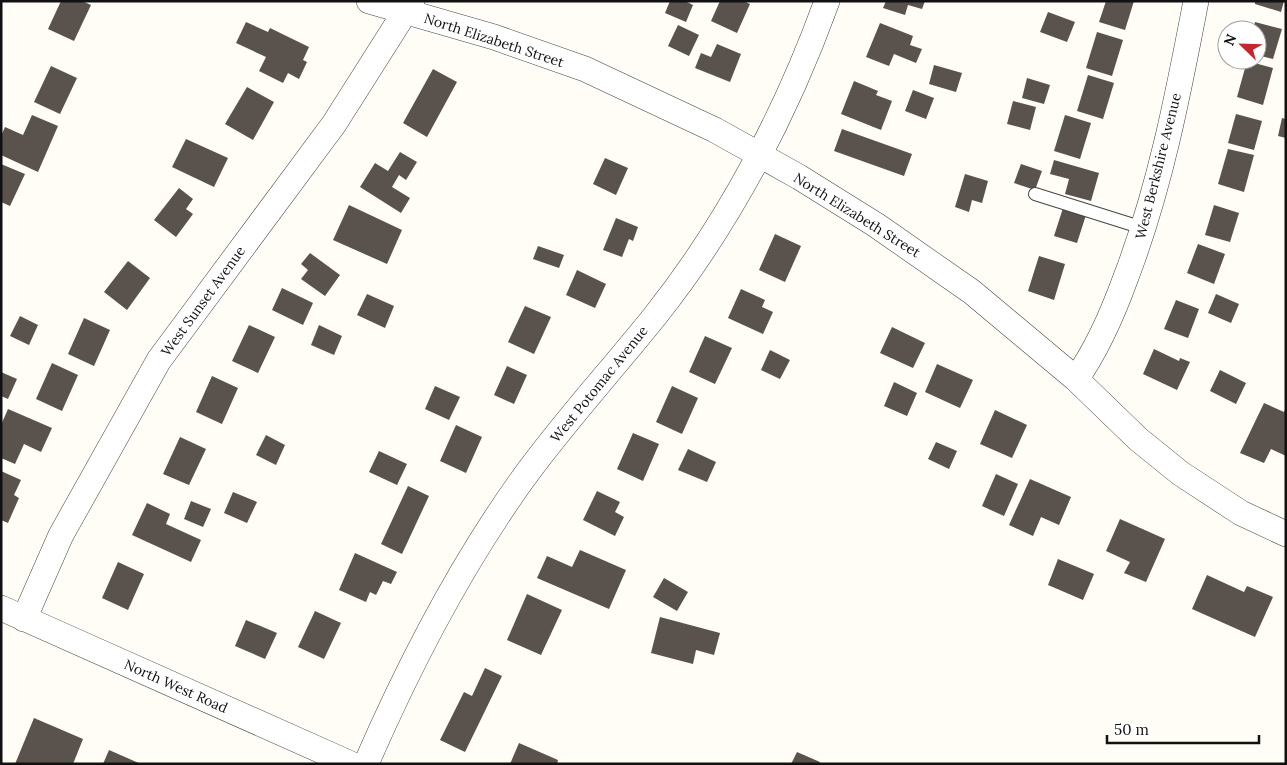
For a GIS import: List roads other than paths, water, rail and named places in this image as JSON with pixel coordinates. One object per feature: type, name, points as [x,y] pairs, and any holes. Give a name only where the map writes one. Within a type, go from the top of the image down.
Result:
[{"type":"street","name":"North Elizabeth Street","points":[[369,1],[410,6],[584,69],[715,130],[799,177],[868,220],[972,292],[1076,379],[1138,438],[1180,473],[1241,513],[1286,534]]},
{"type":"street","name":"West Potomac Avenue","points":[[366,764],[386,718],[439,614],[522,480],[582,403],[656,315],[704,247],[741,188],[783,108],[827,1]]},
{"type":"street","name":"West Berkshire Avenue","points":[[1076,379],[1093,356],[1116,304],[1157,186],[1196,1]]},
{"type":"street","name":"West Sunset Avenue","points":[[24,619],[61,535],[159,360],[334,124],[410,6]]},
{"type":"street","name":"North West Road","points":[[1,608],[351,764]]},
{"type":"lane","points":[[1035,194],[1143,228]]}]
